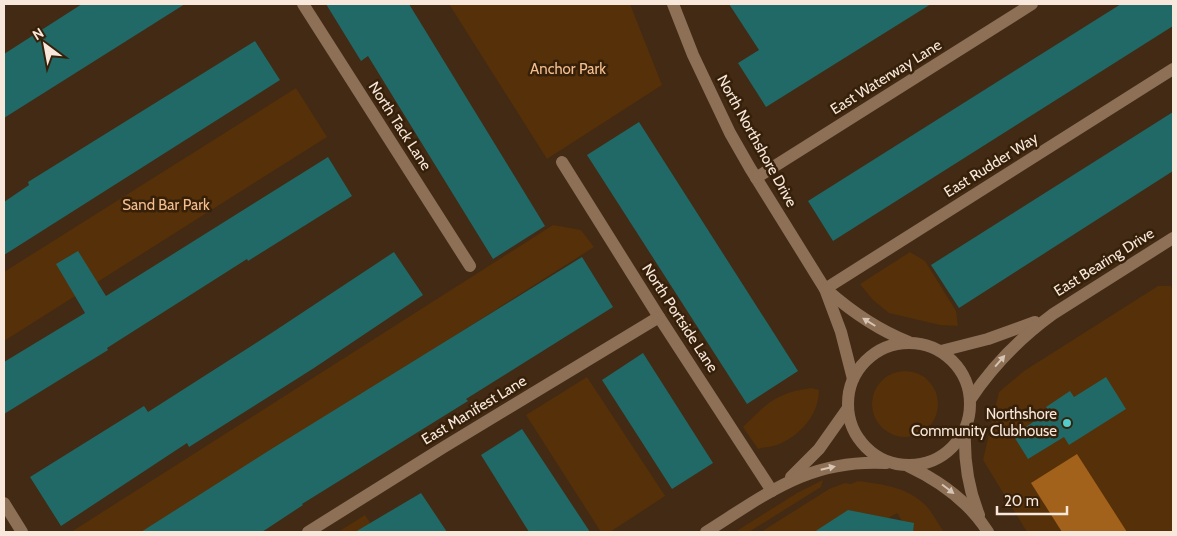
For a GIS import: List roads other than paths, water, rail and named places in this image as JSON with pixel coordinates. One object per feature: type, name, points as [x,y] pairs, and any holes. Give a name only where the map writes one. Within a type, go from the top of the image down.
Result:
[{"type":"street","name":"North Tack Lane","points":[[303,4],[470,266]]},
{"type":"street","name":"North Northshore Drive","points":[[673,4],[711,94],[730,133],[825,288]]},
{"type":"street","name":"East Waterway Lane","points":[[756,178],[1032,4]]},
{"type":"street","name":"East Rudder Way","points":[[825,288],[1173,69]]},
{"type":"street","name":"North Portside Lane","points":[[562,162],[659,317],[777,487]]},
{"type":"street","name":"East Bearing Drive","points":[[1053,314],[1173,238]]},
{"type":"street","points":[[706,532],[777,487],[799,476],[834,466],[872,462],[906,465],[921,464],[935,460],[948,452],[958,442],[965,429],[970,414],[968,386],[962,372],[952,360],[940,351],[912,343],[876,327],[860,317],[825,288]]},
{"type":"street","points":[[825,288],[841,332],[853,380]]},
{"type":"street","points":[[940,351],[988,339],[1021,328],[1053,314]]},
{"type":"street","points":[[970,400],[1000,359],[1016,343],[1053,314]]},
{"type":"street","name":"East Manifest Lane","points":[[308,532],[659,317]]},
{"type":"street","points":[[892,463],[878,457],[866,448],[857,436],[851,423],[848,408],[849,394],[853,380],[866,362],[884,348],[912,343]]},
{"type":"street","points":[[777,487],[802,467],[819,449],[848,408]]},
{"type":"street","points":[[965,429],[966,466],[975,504],[985,528]]},
{"type":"street","points":[[906,465],[939,482],[969,508],[985,528]]},
{"type":"street","points":[[4,502],[22,532]]},
{"type":"place","name":"Northshore Community Clubhouse","points":[[1067,423]]},
{"type":"park label","name":"Anchor Park","points":[[568,69]]},
{"type":"park label","name":"Sand Bar Park","points":[[166,205]]}]
